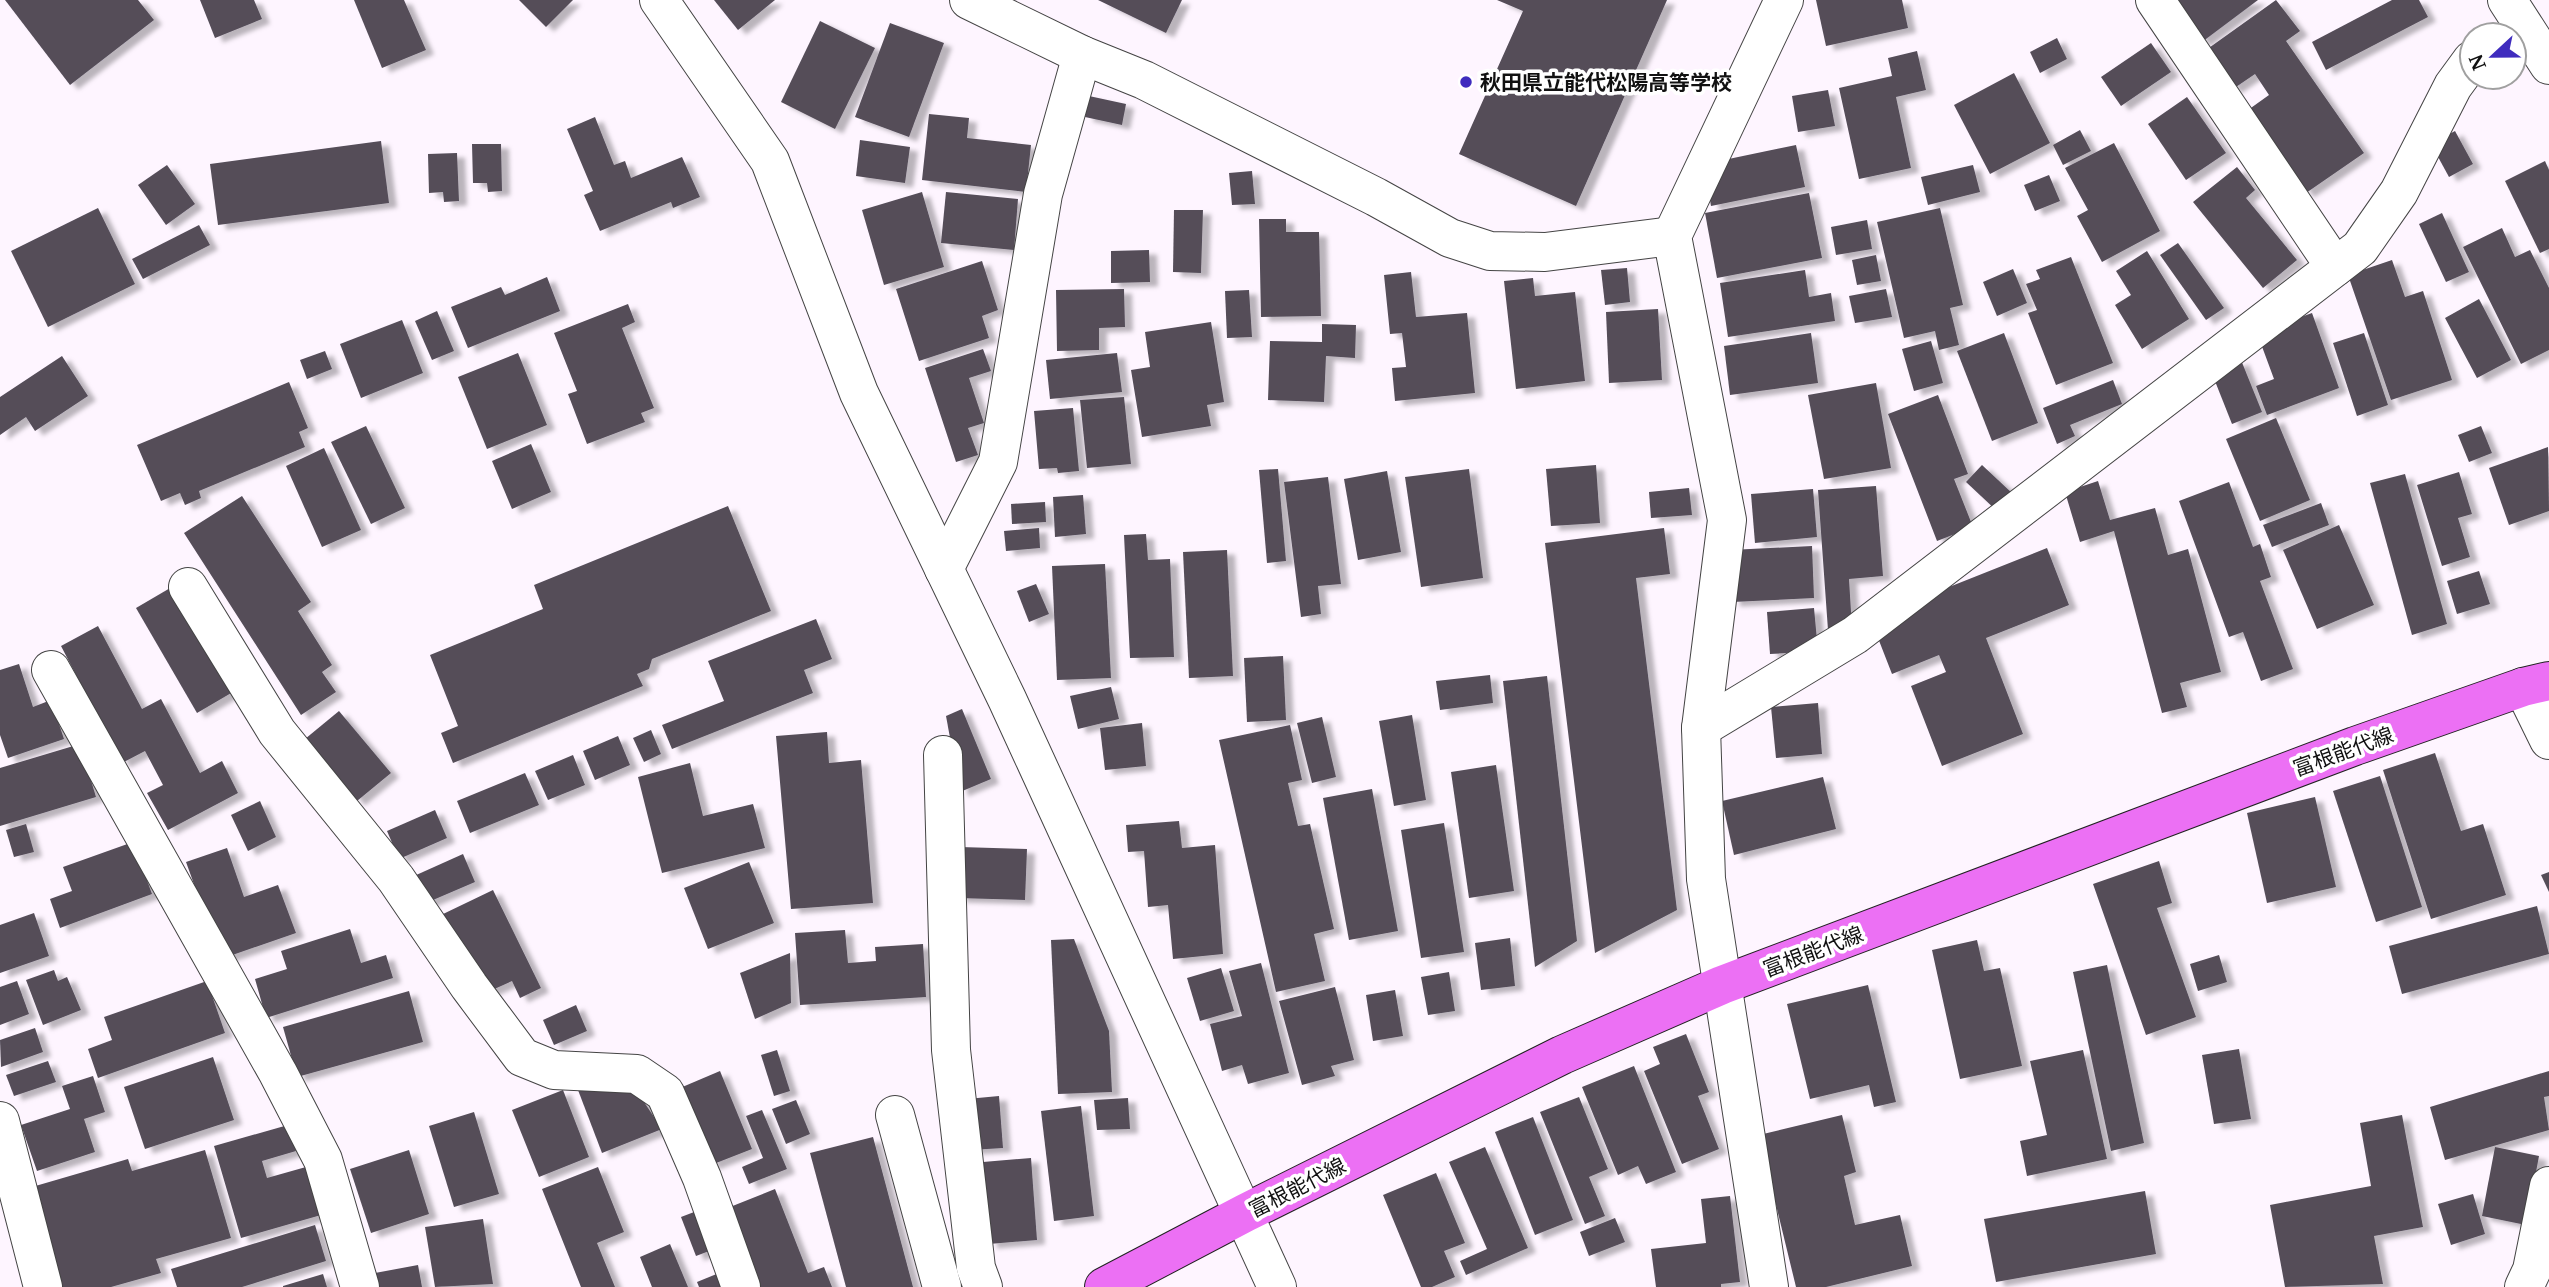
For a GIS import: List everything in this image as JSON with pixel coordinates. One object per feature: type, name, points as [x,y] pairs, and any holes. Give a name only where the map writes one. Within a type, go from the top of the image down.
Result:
[{"type":"main road","name":"富根能代線","points":[[1104,1287],[1245,1213],[1562,1055],[1722,985],[2355,746],[2536,684]]},
{"type":"street","points":[[659,0],[770,162],[859,393],[944,569],[1245,1213],[1277,1287]]},
{"type":"street","points":[[969,0],[1082,55],[1144,80],[1376,197],[1450,238],[1490,251],[1545,252],[1672,236]]},
{"type":"street","points":[[1769,1287],[1706,879],[1701,728],[1727,520],[1672,236],[1784,0]]},
{"type":"street","points":[[2155,0],[2335,267]]},
{"type":"street","points":[[2503,14],[2549,65]]},
{"type":"street","points":[[944,569],[998,462],[1043,194],[1082,55]]},
{"type":"street","points":[[1701,728],[1855,635],[2360,248],[2399,192],[2458,78]]},
{"type":"street","points":[[188,587],[277,732],[396,879],[469,986],[522,1057],[554,1070],[637,1074],[665,1093],[702,1178],[741,1287]]},
{"type":"street","points":[[51,670],[278,1073],[323,1160],[360,1287]]},
{"type":"street","points":[[2536,684],[2549,740]]},
{"type":"street","points":[[943,755],[951,1050],[976,1268],[983,1287]]},
{"type":"street","points":[[895,1115],[942,1287]]},
{"type":"street","points":[[0,1121],[43,1287]]},
{"type":"street","points":[[2524,1287],[2532,1270],[2549,1186]]},
{"type":"building","points":[[5,0],[138,0],[154,20],[70,85]]},
{"type":"building","points":[[200,0],[254,0],[262,19],[215,38]]},
{"type":"building","points":[[354,0],[404,0],[426,50],[382,68]]},
{"type":"building","points":[[519,0],[573,0],[546,27]]},
{"type":"building","points":[[714,0],[775,0],[738,30]]},
{"type":"building","points":[[1098,0],[1182,0],[1166,33]]},
{"type":"building","points":[[1497,0],[1667,0],[1576,206],[1459,154],[1523,11]]},
{"type":"building","points":[[1816,0],[1902,0],[1908,28],[1826,46]]},
{"type":"building","points":[[2171,0],[2258,0],[2202,42]]},
{"type":"building","points":[[2276,0],[2300,31],[2286,41],[2364,153],[2306,193],[2248,110],[2269,95],[2255,74],[2233,89],[2206,50]]},
{"type":"building","points":[[2392,0],[2419,0],[2428,17],[2326,70],[2312,42]]},
{"type":"building","points":[[820,21],[875,48],[835,129],[781,102]]},
{"type":"building","points":[[890,23],[944,43],[909,137],[855,117]]},
{"type":"building","points":[[2057,38],[2067,59],[2040,73],[2030,52]]},
{"type":"building","points":[[2151,43],[2171,72],[2121,106],[2101,77]]},
{"type":"building","points":[[1917,51],[1926,90],[1896,97],[1911,168],[1859,179],[1839,88],[1892,76],[1888,58]]},
{"type":"building","points":[[2014,73],[2050,143],[1990,174],[1954,105]]},
{"type":"building","points":[[1828,90],[1835,126],[1798,132],[1792,96]]},
{"type":"building","points":[[1089,96],[1126,104],[1122,125],[1085,117]]},
{"type":"building","points":[[2187,97],[2226,153],[2186,180],[2148,124]]},
{"type":"building","points":[[929,114],[969,118],[967,138],[1031,145],[1026,192],[922,180]]},
{"type":"building","points":[[595,117],[614,165],[625,161],[631,178],[682,157],[700,197],[673,208],[671,202],[600,231],[584,195],[593,191],[567,129]]},
{"type":"building","points":[[2080,130],[2091,151],[2063,165],[2053,145]]},
{"type":"building","points":[[2455,131],[2473,164],[2449,177],[2431,144]]},
{"type":"building","points":[[860,140],[910,147],[905,183],[856,176]]},
{"type":"building","points":[[381,141],[389,203],[218,225],[210,164]]},
{"type":"building","points":[[2114,143],[2160,231],[2102,262],[2077,216],[2088,210],[2065,168]]},
{"type":"building","points":[[472,144],[501,144],[502,191],[488,192],[487,183],[473,183]]},
{"type":"building","points":[[1796,145],[1805,187],[1711,206],[1708,189],[1719,161]]},
{"type":"building","points":[[457,153],[459,201],[444,202],[443,192],[429,193],[428,154]]},
{"type":"building","points":[[2545,161],[2549,170],[2549,249],[2540,253],[2505,181]]},
{"type":"building","points":[[167,165],[195,204],[166,225],[138,185]]},
{"type":"building","points":[[1973,165],[1980,192],[1928,205],[1921,177]]},
{"type":"building","points":[[2237,167],[2255,190],[2246,198],[2297,260],[2263,288],[2193,202]]},
{"type":"building","points":[[1252,171],[1255,204],[1232,205],[1229,173]]},
{"type":"building","points":[[2049,175],[2060,201],[2035,211],[2024,185]]},
{"type":"building","points":[[922,192],[944,267],[884,285],[862,210]]},
{"type":"building","points":[[946,192],[1018,199],[1014,250],[941,243]]},
{"type":"building","points":[[1809,193],[1822,258],[1717,278],[1705,213]]},
{"type":"building","points":[[98,208],[135,284],[48,327],[11,251]]},
{"type":"building","points":[[1940,208],[1963,305],[1950,308],[1959,345],[1939,350],[1935,331],[1904,338],[1877,222]]},
{"type":"building","points":[[1174,210],[1203,210],[1201,273],[1173,272]]},
{"type":"building","points":[[2442,213],[2469,272],[2446,282],[2419,224]]},
{"type":"building","points":[[1259,219],[1286,219],[1286,232],[1319,232],[1321,316],[1261,317]]},
{"type":"building","points":[[1867,220],[1872,249],[1836,255],[1831,227]]},
{"type":"building","points":[[199,225],[210,245],[143,279],[132,259]]},
{"type":"building","points":[[2502,228],[2515,257],[2530,250],[2549,288],[2549,350],[2521,364],[2463,247]]},
{"type":"building","points":[[2178,243],[2224,308],[2206,320],[2160,255]]},
{"type":"building","points":[[1149,250],[1150,282],[1111,283],[1111,251]]},
{"type":"building","points":[[2147,251],[2189,319],[2142,349],[2115,305],[2131,295],[2116,271]]},
{"type":"building","points":[[1876,255],[1881,281],[1857,285],[1852,260]]},
{"type":"building","points":[[2071,257],[2113,363],[2056,385],[2028,313],[2037,310],[2026,284],[2040,279],[2036,270]]},
{"type":"building","points":[[2392,260],[2405,297],[2423,291],[2452,380],[2391,400],[2348,275]]},
{"type":"building","points":[[982,261],[998,310],[982,316],[989,338],[919,361],[896,289]]},
{"type":"building","points":[[1627,268],[1630,302],[1605,305],[1601,270]]},
{"type":"building","points":[[2013,269],[2027,303],[1997,316],[1983,282]]},
{"type":"building","points":[[1805,270],[1809,297],[1831,293],[1835,321],[1728,337],[1720,283]]},
{"type":"building","points":[[1411,272],[1416,317],[1467,313],[1475,393],[1395,401],[1392,368],[1406,367],[1402,333],[1390,334],[1384,275]]},
{"type":"building","points":[[547,277],[560,311],[468,348],[451,307],[501,287],[505,295]]},
{"type":"building","points":[[1533,278],[1535,296],[1575,292],[1585,381],[1516,389],[1504,281]]},
{"type":"building","points":[[1124,289],[1125,327],[1099,328],[1099,350],[1057,351],[1056,290]]},
{"type":"building","points":[[1886,289],[1892,317],[1855,323],[1849,296]]},
{"type":"building","points":[[1249,290],[1252,337],[1227,338],[1225,291]]},
{"type":"building","points":[[2479,299],[2511,360],[2477,378],[2445,318]]},
{"type":"building","points":[[628,304],[635,322],[622,328],[654,408],[641,413],[645,422],[587,444],[568,394],[577,391],[554,333]]},
{"type":"building","points":[[1658,309],[1662,380],[1609,383],[1606,312]]},
{"type":"building","points":[[437,311],[454,351],[432,360],[415,321]]},
{"type":"building","points":[[2312,313],[2339,388],[2267,415],[2256,386],[2274,379],[2257,333]]},
{"type":"building","points":[[402,320],[423,373],[361,398],[340,344]]},
{"type":"building","points":[[1211,322],[1224,402],[1207,405],[1211,426],[1142,437],[1131,370],[1150,367],[1145,332]]},
{"type":"building","points":[[1322,324],[1356,325],[1355,358],[1326,356],[1324,402],[1268,400],[1270,341],[1322,342]]},
{"type":"building","points":[[1811,333],[1818,383],[1730,395],[1724,346]]},
{"type":"building","points":[[2004,333],[2038,423],[1992,441],[1957,351]]},
{"type":"building","points":[[2364,333],[2388,405],[2357,416],[2333,343]]},
{"type":"building","points":[[1931,341],[1943,383],[1914,391],[1902,349]]},
{"type":"building","points":[[983,349],[991,371],[969,378],[984,423],[968,428],[978,455],[956,462],[925,368]]},
{"type":"building","points":[[325,351],[332,369],[307,379],[300,360]]},
{"type":"building","points":[[518,353],[547,425],[487,449],[458,377]]},
{"type":"building","points":[[1117,353],[1122,392],[1050,399],[1046,360]]},
{"type":"building","points":[[62,356],[88,396],[35,431],[26,417],[0,435],[0,397]]},
{"type":"building","points":[[2241,360],[2262,412],[2232,424],[2211,371]]},
{"type":"building","points":[[2113,380],[2122,404],[2070,425],[2075,436],[2057,444],[2043,408]]},
{"type":"building","points":[[289,382],[308,428],[299,432],[305,447],[199,491],[201,498],[185,505],[180,493],[161,501],[137,445]]},
{"type":"building","points":[[1876,383],[1891,468],[1824,479],[1808,395]]},
{"type":"building","points":[[1938,395],[1968,474],[1954,479],[1973,527],[1937,541],[1888,414]]},
{"type":"building","points":[[1124,397],[1131,464],[1087,468],[1080,400]]},
{"type":"building","points":[[1073,408],[1079,471],[1058,473],[1057,468],[1039,469],[1034,411]]},
{"type":"building","points":[[2276,418],[2310,500],[2260,521],[2226,439]]},
{"type":"building","points":[[366,426],[405,508],[371,524],[331,442]]},
{"type":"building","points":[[2481,426],[2492,453],[2469,462],[2458,435]]},
{"type":"building","points":[[531,444],[551,492],[512,509],[492,461]]},
{"type":"building","points":[[2548,447],[2549,511],[2509,525],[2489,468]]},
{"type":"building","points":[[324,448],[361,530],[322,547],[286,466]]},
{"type":"building","points":[[1596,465],[1600,523],[1551,526],[1546,469]]},
{"type":"building","points":[[1982,465],[2013,494],[1997,511],[1966,482]]},
{"type":"building","points":[[1278,469],[1286,561],[1267,563],[1259,470]]},
{"type":"building","points":[[1469,469],[1483,578],[1421,587],[1405,477]]},
{"type":"building","points":[[1387,471],[1401,552],[1358,560],[1344,479]]},
{"type":"building","points":[[2459,472],[2472,514],[2458,518],[2470,557],[2442,566],[2417,485]]},
{"type":"building","points":[[2405,474],[2447,624],[2412,635],[2370,483]]},
{"type":"building","points":[[1328,477],[1341,584],[1318,586],[1321,614],[1301,617],[1284,482]]},
{"type":"building","points":[[2098,481],[2110,520],[2155,508],[2168,555],[2188,549],[2221,672],[2180,683],[2187,707],[2162,713],[2114,531],[2080,542],[2065,492]]},
{"type":"building","points":[[2229,482],[2253,547],[2260,544],[2271,577],[2260,581],[2293,669],[2261,681],[2243,632],[2229,637],[2179,501]]},
{"type":"building","points":[[1876,486],[1883,576],[1849,579],[1852,628],[1828,630],[1818,490]]},
{"type":"building","points":[[1689,488],[1692,515],[1651,518],[1649,492]]},
{"type":"building","points":[[1813,489],[1817,537],[1755,543],[1751,494]]},
{"type":"building","points":[[1083,495],[1086,534],[1055,537],[1053,497]]},
{"type":"building","points":[[242,496],[311,602],[298,611],[332,665],[322,672],[336,692],[301,715],[184,533]]},
{"type":"building","points":[[1045,502],[1046,522],[1012,524],[1011,504]]},
{"type":"building","points":[[2321,503],[2329,525],[2272,547],[2263,525]]},
{"type":"building","points":[[728,506],[771,611],[652,659],[649,669],[637,674],[643,686],[453,763],[441,733],[458,726],[430,655],[543,609],[534,585]]},
{"type":"building","points":[[2339,525],[2374,605],[2317,629],[2283,550]]},
{"type":"building","points":[[1039,528],[1040,548],[1006,551],[1004,531]]},
{"type":"building","points":[[1664,528],[1670,574],[1636,578],[1677,910],[1595,953],[1545,543]]},
{"type":"building","points":[[1146,534],[1148,560],[1170,559],[1174,657],[1130,658],[1124,535]]},
{"type":"building","points":[[1812,546],[1814,598],[1732,602],[1730,550]]},
{"type":"building","points":[[2047,548],[2069,605],[1986,638],[2023,734],[1942,766],[1911,686],[1946,672],[1939,655],[1892,674],[1878,638],[1934,593]]},
{"type":"building","points":[[1227,550],[1233,676],[1189,678],[1183,552]]},
{"type":"building","points":[[1105,564],[1111,678],[1057,680],[1052,566]]},
{"type":"building","points":[[2479,571],[2490,604],[2457,614],[2447,581]]},
{"type":"building","points":[[177,584],[238,689],[197,713],[136,608]]},
{"type":"building","points":[[1036,584],[1049,614],[1029,622],[1017,591]]},
{"type":"building","points":[[1814,608],[1818,651],[1770,654],[1767,612]]},
{"type":"building","points":[[816,619],[832,659],[804,670],[813,693],[672,749],[662,725],[724,701],[708,661]]},
{"type":"building","points":[[98,626],[142,709],[161,699],[200,773],[222,761],[238,793],[168,830],[147,793],[163,785],[145,751],[122,763],[61,646]]},
{"type":"building","points":[[1283,656],[1286,720],[1247,722],[1244,658]]},
{"type":"building","points":[[19,664],[33,707],[51,700],[64,739],[8,758],[0,735],[0,670]]},
{"type":"building","points":[[1490,675],[1493,703],[1440,710],[1436,681]]},
{"type":"building","points":[[1547,676],[1577,941],[1535,967],[1503,681]]},
{"type":"building","points":[[1111,687],[1119,719],[1078,729],[1070,696]]},
{"type":"building","points":[[1818,703],[1822,754],[1776,758],[1771,707]]},
{"type":"building","points":[[962,709],[991,779],[960,792],[946,716]]},
{"type":"building","points":[[339,711],[391,773],[357,801],[305,739]]},
{"type":"building","points":[[1412,715],[1426,800],[1394,806],[1379,721]]},
{"type":"building","points":[[1322,717],[1336,777],[1312,783],[1297,723]]},
{"type":"building","points":[[1142,723],[1146,766],[1105,770],[1100,728]]},
{"type":"building","points":[[1290,725],[1302,780],[1288,783],[1298,826],[1310,824],[1334,929],[1314,934],[1325,981],[1276,992],[1219,740]]},
{"type":"building","points":[[651,730],[661,754],[644,762],[633,738]]},
{"type":"building","points":[[827,732],[829,763],[861,760],[873,903],[791,909],[776,736]]},
{"type":"building","points":[[618,736],[630,765],[595,780],[583,751]]},
{"type":"building","points":[[80,744],[96,797],[0,826],[0,768]]},
{"type":"building","points":[[2435,753],[2461,831],[2483,824],[2506,895],[2431,919],[2383,770]]},
{"type":"building","points":[[573,755],[585,785],[548,800],[535,771]]},
{"type":"building","points":[[690,763],[703,816],[753,804],[765,848],[662,873],[638,777]]},
{"type":"building","points":[[1496,765],[1514,891],[1469,898],[1451,772]]},
{"type":"building","points":[[525,773],[539,805],[470,833],[457,801]]},
{"type":"building","points":[[2380,776],[2422,907],[2376,922],[2333,791]]},
{"type":"building","points":[[1823,777],[1836,829],[1734,855],[1722,801]]},
{"type":"building","points":[[1372,789],[1398,931],[1349,940],[1323,798]]},
{"type":"building","points":[[2315,797],[2336,887],[2267,903],[2247,813]]},
{"type":"building","points":[[260,801],[276,837],[248,851],[231,815]]},
{"type":"building","points":[[435,810],[447,838],[399,859],[387,831]]},
{"type":"building","points":[[1179,821],[1182,848],[1215,845],[1223,954],[1173,959],[1168,905],[1148,907],[1144,851],[1128,852],[1126,825]]},
{"type":"building","points":[[1444,823],[1464,952],[1421,958],[1401,830]]},
{"type":"building","points":[[26,824],[34,852],[14,857],[6,830]]},
{"type":"building","points":[[133,842],[152,894],[60,928],[50,899],[72,891],[63,867]]},
{"type":"building","points":[[960,847],[1027,849],[1025,900],[958,898]]},
{"type":"building","points":[[227,848],[244,897],[278,885],[296,933],[221,959],[186,862]]},
{"type":"building","points":[[463,854],[475,882],[426,903],[414,876]]},
{"type":"building","points":[[2159,861],[2172,903],[2157,908],[2196,1017],[2146,1035],[2093,884]]},
{"type":"building","points":[[749,862],[774,923],[708,949],[684,888]]},
{"type":"building","points":[[2549,872],[2549,892],[2541,875]]},
{"type":"building","points":[[493,890],[541,988],[520,998],[512,981],[481,995],[441,915]]},
{"type":"building","points":[[2537,906],[2549,954],[2402,994],[2389,946]]},
{"type":"building","points":[[34,913],[49,956],[0,973],[0,925]]},
{"type":"building","points":[[350,929],[361,963],[386,955],[393,978],[266,1018],[255,979],[287,969],[281,951]]},
{"type":"building","points":[[845,930],[848,963],[876,961],[875,947],[923,944],[926,997],[800,1005],[795,933]]},
{"type":"building","points":[[1510,938],[1515,986],[1481,990],[1475,943]]},
{"type":"building","points":[[1074,939],[1109,1031],[1112,1092],[1058,1094],[1051,940]]},
{"type":"building","points":[[1977,940],[1984,971],[2000,968],[2022,1066],[1960,1079],[1932,950]]},
{"type":"building","points":[[790,953],[791,1003],[755,1019],[740,973]]},
{"type":"building","points":[[2219,955],[2227,982],[2198,991],[2190,964]]},
{"type":"building","points":[[1261,963],[1289,1073],[1248,1084],[1242,1065],[1222,1071],[1210,1024],[1242,1016],[1229,971]]},
{"type":"building","points":[[2107,965],[2144,1143],[2111,1151],[2073,972]]},
{"type":"building","points":[[1221,968],[1234,1011],[1200,1021],[1187,978]]},
{"type":"building","points":[[54,970],[58,981],[67,977],[81,1010],[43,1025],[26,980]]},
{"type":"building","points":[[1449,972],[1455,1011],[1428,1015],[1421,977]]},
{"type":"building","points":[[17,981],[29,1014],[0,1025],[0,987]]},
{"type":"building","points":[[207,981],[225,1033],[98,1078],[88,1049],[112,1040],[104,1017]]},
{"type":"building","points":[[1868,985],[1896,1102],[1874,1107],[1869,1085],[1810,1099],[1787,1004]]},
{"type":"building","points":[[1335,987],[1354,1060],[1331,1066],[1335,1076],[1302,1085],[1279,1001]]},
{"type":"building","points":[[1395,990],[1403,1036],[1373,1041],[1366,995]]},
{"type":"building","points":[[409,991],[423,1042],[297,1077],[283,1027]]},
{"type":"building","points":[[576,1005],[587,1031],[554,1045],[543,1020]]},
{"type":"building","points":[[35,1028],[43,1052],[1,1067],[0,1040]]},
{"type":"building","points":[[1686,1034],[1709,1092],[1698,1096],[1719,1149],[1682,1164],[1644,1071],[1660,1064],[1653,1047]]},
{"type":"building","points":[[2239,1049],[2251,1119],[2214,1124],[2202,1055]]},
{"type":"building","points":[[777,1050],[790,1091],[774,1096],[761,1055]]},
{"type":"building","points":[[2083,1050],[2107,1159],[2027,1176],[2020,1141],[2047,1135],[2030,1061]]},
{"type":"building","points":[[213,1057],[234,1120],[145,1149],[124,1087]]},
{"type":"building","points":[[48,1061],[56,1082],[14,1096],[6,1075]]},
{"type":"building","points":[[1634,1066],[1676,1172],[1646,1184],[1638,1166],[1618,1175],[1582,1087]]},
{"type":"building","points":[[720,1071],[752,1149],[711,1165],[680,1088]]},
{"type":"building","points":[[2549,1071],[2549,1096],[2544,1097],[2549,1130],[2445,1160],[2430,1107]]},
{"type":"building","points":[[93,1076],[105,1112],[84,1119],[95,1152],[37,1171],[21,1125],[70,1109],[62,1086]]},
{"type":"building","points":[[634,1087],[662,1129],[602,1153],[578,1090]]},
{"type":"building","points":[[563,1090],[589,1157],[539,1177],[512,1110]]},
{"type":"building","points":[[999,1096],[1003,1148],[971,1150],[967,1099]]},
{"type":"building","points":[[1579,1097],[1608,1169],[1589,1177],[1605,1216],[1585,1224],[1540,1112]]},
{"type":"building","points":[[1128,1098],[1130,1129],[1097,1130],[1094,1100]]},
{"type":"building","points":[[796,1100],[810,1134],[786,1144],[772,1109]]},
{"type":"building","points":[[1081,1106],[1094,1216],[1054,1221],[1041,1111]]},
{"type":"building","points":[[762,1110],[787,1169],[749,1184],[742,1167],[763,1158],[746,1116]]},
{"type":"building","points":[[474,1112],[499,1194],[454,1207],[429,1126]]},
{"type":"building","points":[[1842,1115],[1856,1172],[1844,1176],[1855,1225],[1900,1215],[1912,1266],[1826,1287],[1796,1287],[1759,1135]]},
{"type":"building","points":[[2402,1115],[2423,1227],[2374,1236],[2383,1284],[2285,1287],[2270,1205],[2371,1186],[2360,1123]]},
{"type":"building","points":[[1533,1117],[1573,1220],[1535,1235],[1495,1132]]},
{"type":"building","points":[[288,1125],[296,1151],[262,1161],[267,1178],[313,1165],[328,1213],[241,1238],[214,1146]]},
{"type":"building","points":[[873,1137],[913,1287],[846,1287],[810,1153]]},
{"type":"building","points":[[1485,1147],[1528,1248],[1466,1275],[1460,1261],[1487,1249],[1449,1162]]},
{"type":"building","points":[[2495,1147],[2539,1156],[2526,1225],[2482,1216]]},
{"type":"building","points":[[205,1150],[231,1238],[156,1259],[161,1273],[111,1287],[61,1287],[32,1187],[128,1159],[132,1171]]},
{"type":"building","points":[[409,1150],[429,1214],[371,1233],[350,1169]]},
{"type":"building","points":[[1031,1158],[1037,1240],[989,1244],[983,1162]]},
{"type":"building","points":[[598,1167],[624,1232],[597,1243],[615,1287],[581,1287],[542,1189]]},
{"type":"building","points":[[1436,1173],[1465,1243],[1444,1251],[1455,1277],[1432,1287],[1421,1287],[1383,1195]]},
{"type":"building","points":[[775,1189],[808,1273],[824,1267],[832,1287],[756,1287],[725,1209]]},
{"type":"building","points":[[2145,1191],[2156,1254],[1996,1282],[1984,1219]]},
{"type":"building","points":[[2473,1194],[2485,1234],[2451,1245],[2438,1204]]},
{"type":"building","points":[[1730,1196],[1740,1282],[1721,1284],[1721,1287],[1656,1287],[1651,1249],[1706,1243],[1701,1199]]},
{"type":"building","points":[[702,1209],[717,1248],[696,1256],[681,1217]]},
{"type":"building","points":[[1615,1218],[1625,1242],[1589,1256],[1580,1232]]},
{"type":"building","points":[[483,1219],[493,1284],[435,1287],[425,1227]]},
{"type":"building","points":[[315,1225],[326,1261],[242,1287],[177,1287],[171,1269]]},
{"type":"building","points":[[670,1244],[688,1287],[652,1287],[640,1257]]},
{"type":"building","points":[[418,1265],[422,1287],[378,1287],[375,1273]]},
{"type":"building","points":[[719,1273],[725,1287],[699,1287],[697,1282]]},
{"type":"building","points":[[323,1274],[327,1287],[283,1287],[283,1286]]},
{"type":"place","name":"秋田県立能代松陽高等学校","points":[[1466,82]]}]
